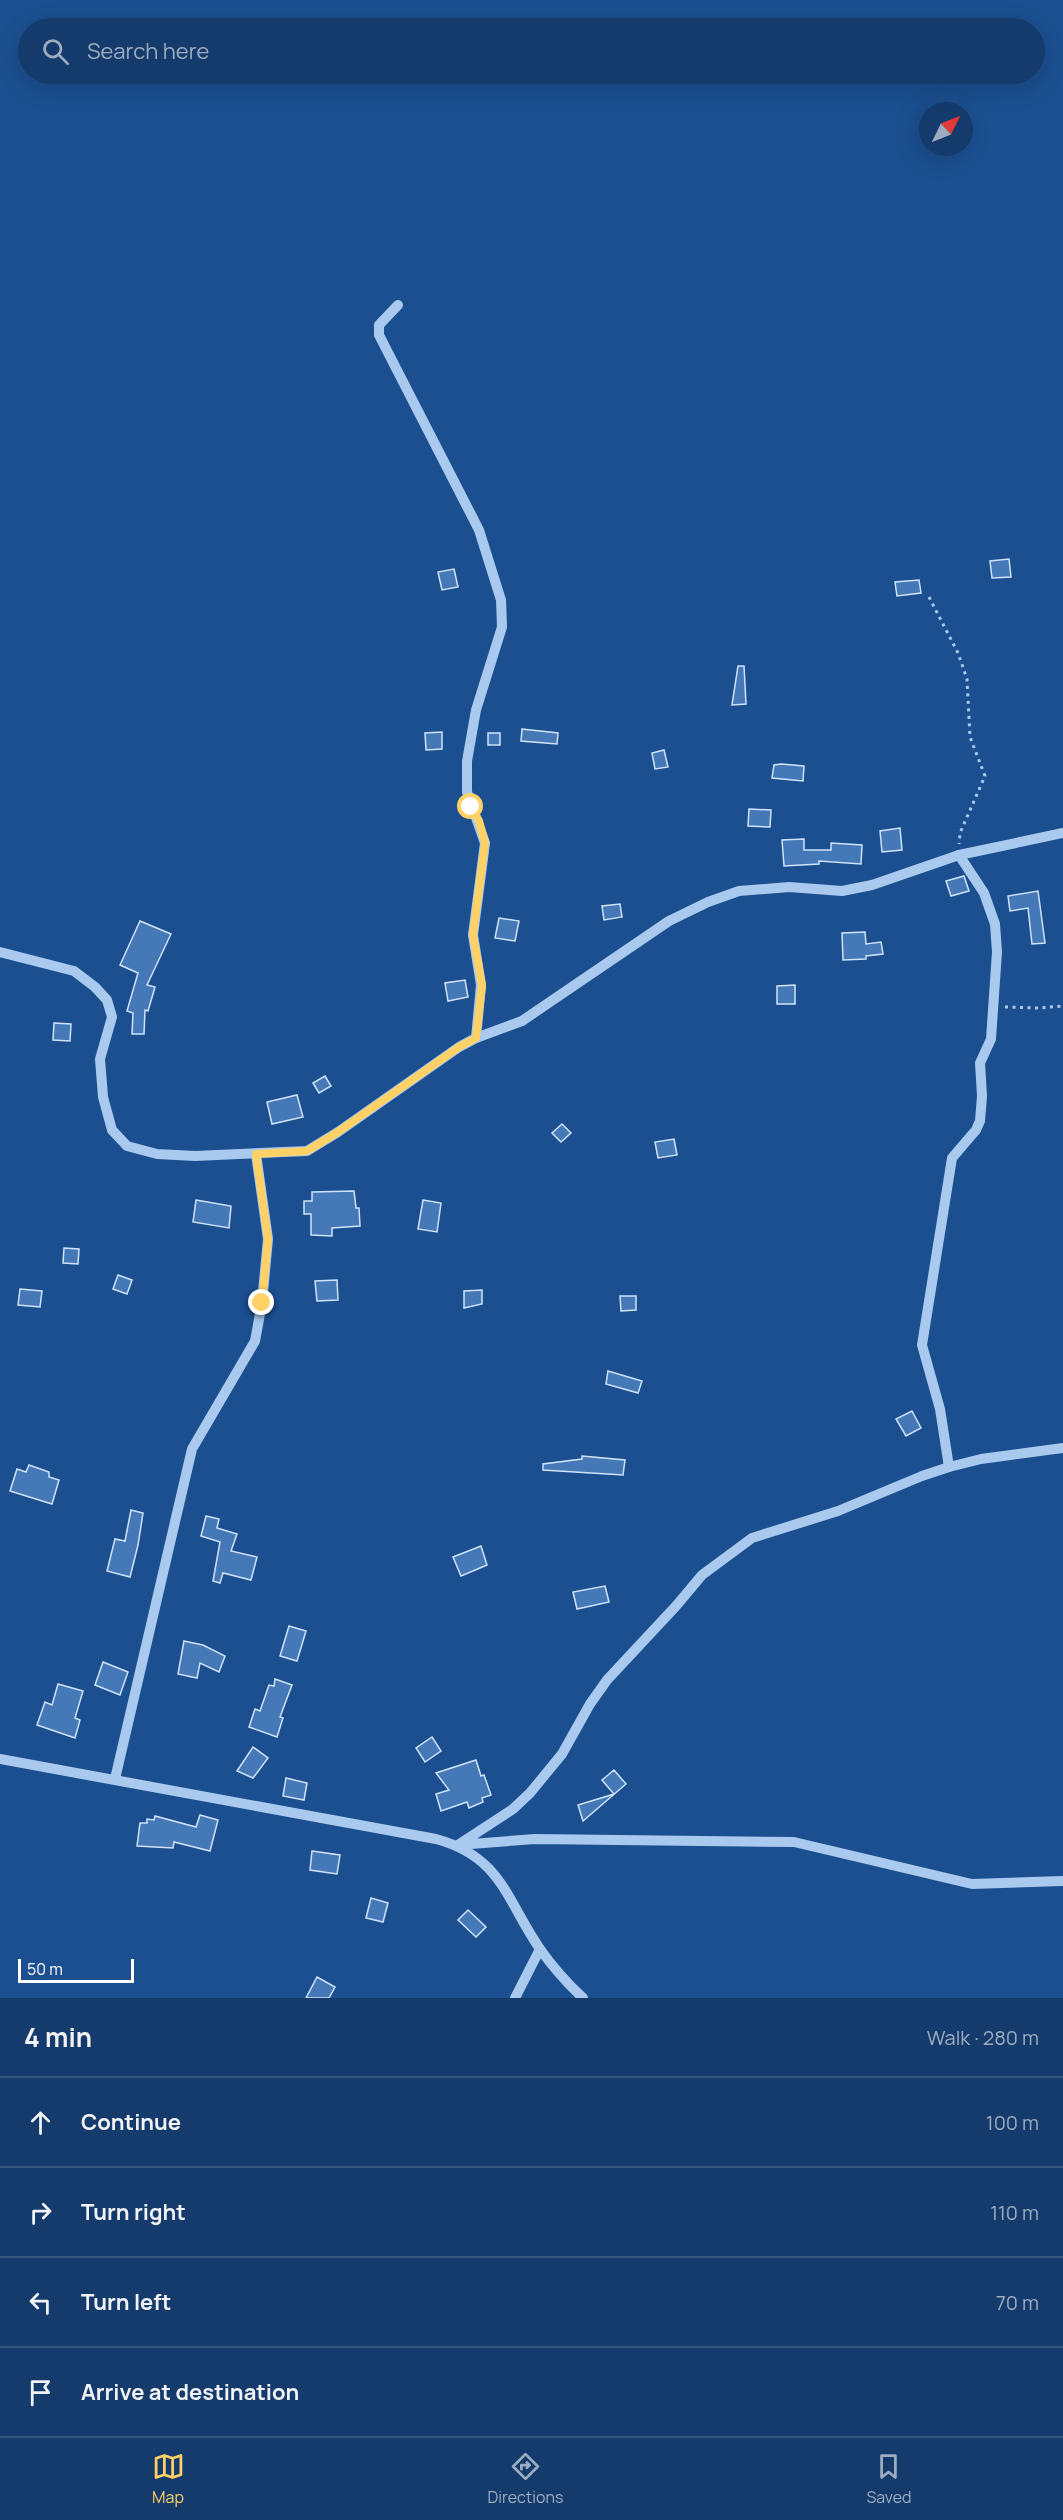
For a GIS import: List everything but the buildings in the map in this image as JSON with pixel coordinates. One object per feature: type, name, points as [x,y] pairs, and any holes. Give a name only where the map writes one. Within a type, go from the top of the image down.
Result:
[{"type":"street","points":[[398,305],[379,325],[379,335],[479,530],[501,600],[502,627],[476,710],[467,761],[467,792],[485,843],[473,935],[482,985],[476,1038]]},
{"type":"street","points":[[0,952],[74,971],[95,987],[107,1000],[112,1017],[100,1059],[103,1097],[112,1130],[127,1146],[157,1154],[256,1154],[307,1151],[338,1132],[459,1047],[476,1038],[522,1021],[669,921],[708,902],[739,891],[789,887],[842,891],[872,885],[959,855],[1063,833]]},
{"type":"street","points":[[949,1467],[940,1409],[922,1346],[952,1158],[976,1130],[980,1121],[982,1096],[980,1063],[989,1048],[997,952],[995,924],[984,893],[959,855]]},
{"type":"street","points":[[115,1779],[192,1449],[255,1341],[262,1303],[268,1239],[256,1154]]},
{"type":"street","points":[[458,1845],[513,1809],[530,1793],[562,1754],[590,1704],[607,1680],[702,1575],[752,1538],[838,1511],[949,1467],[981,1459],[1063,1448]]},
{"type":"street","points":[[0,1759],[436,1839],[458,1845],[475,1855],[505,1887],[540,1949],[583,1998]]},
{"type":"street","points":[[458,1845],[535,1839],[794,1842],[972,1884],[1063,1881]]},
{"type":"street","points":[[515,1998],[540,1949]]},
{"type":"path","points":[[929,597],[958,653],[967,679],[970,736],[986,776],[960,833],[959,855]]},
{"type":"path","points":[[994,1006],[1039,1008],[1063,1006]]},
{"type":"route","points":[[262,1303],[268,1239],[256,1154],[307,1151],[338,1132],[459,1047],[476,1038],[482,985],[473,935],[485,843],[479,821],[471,807]]}]
